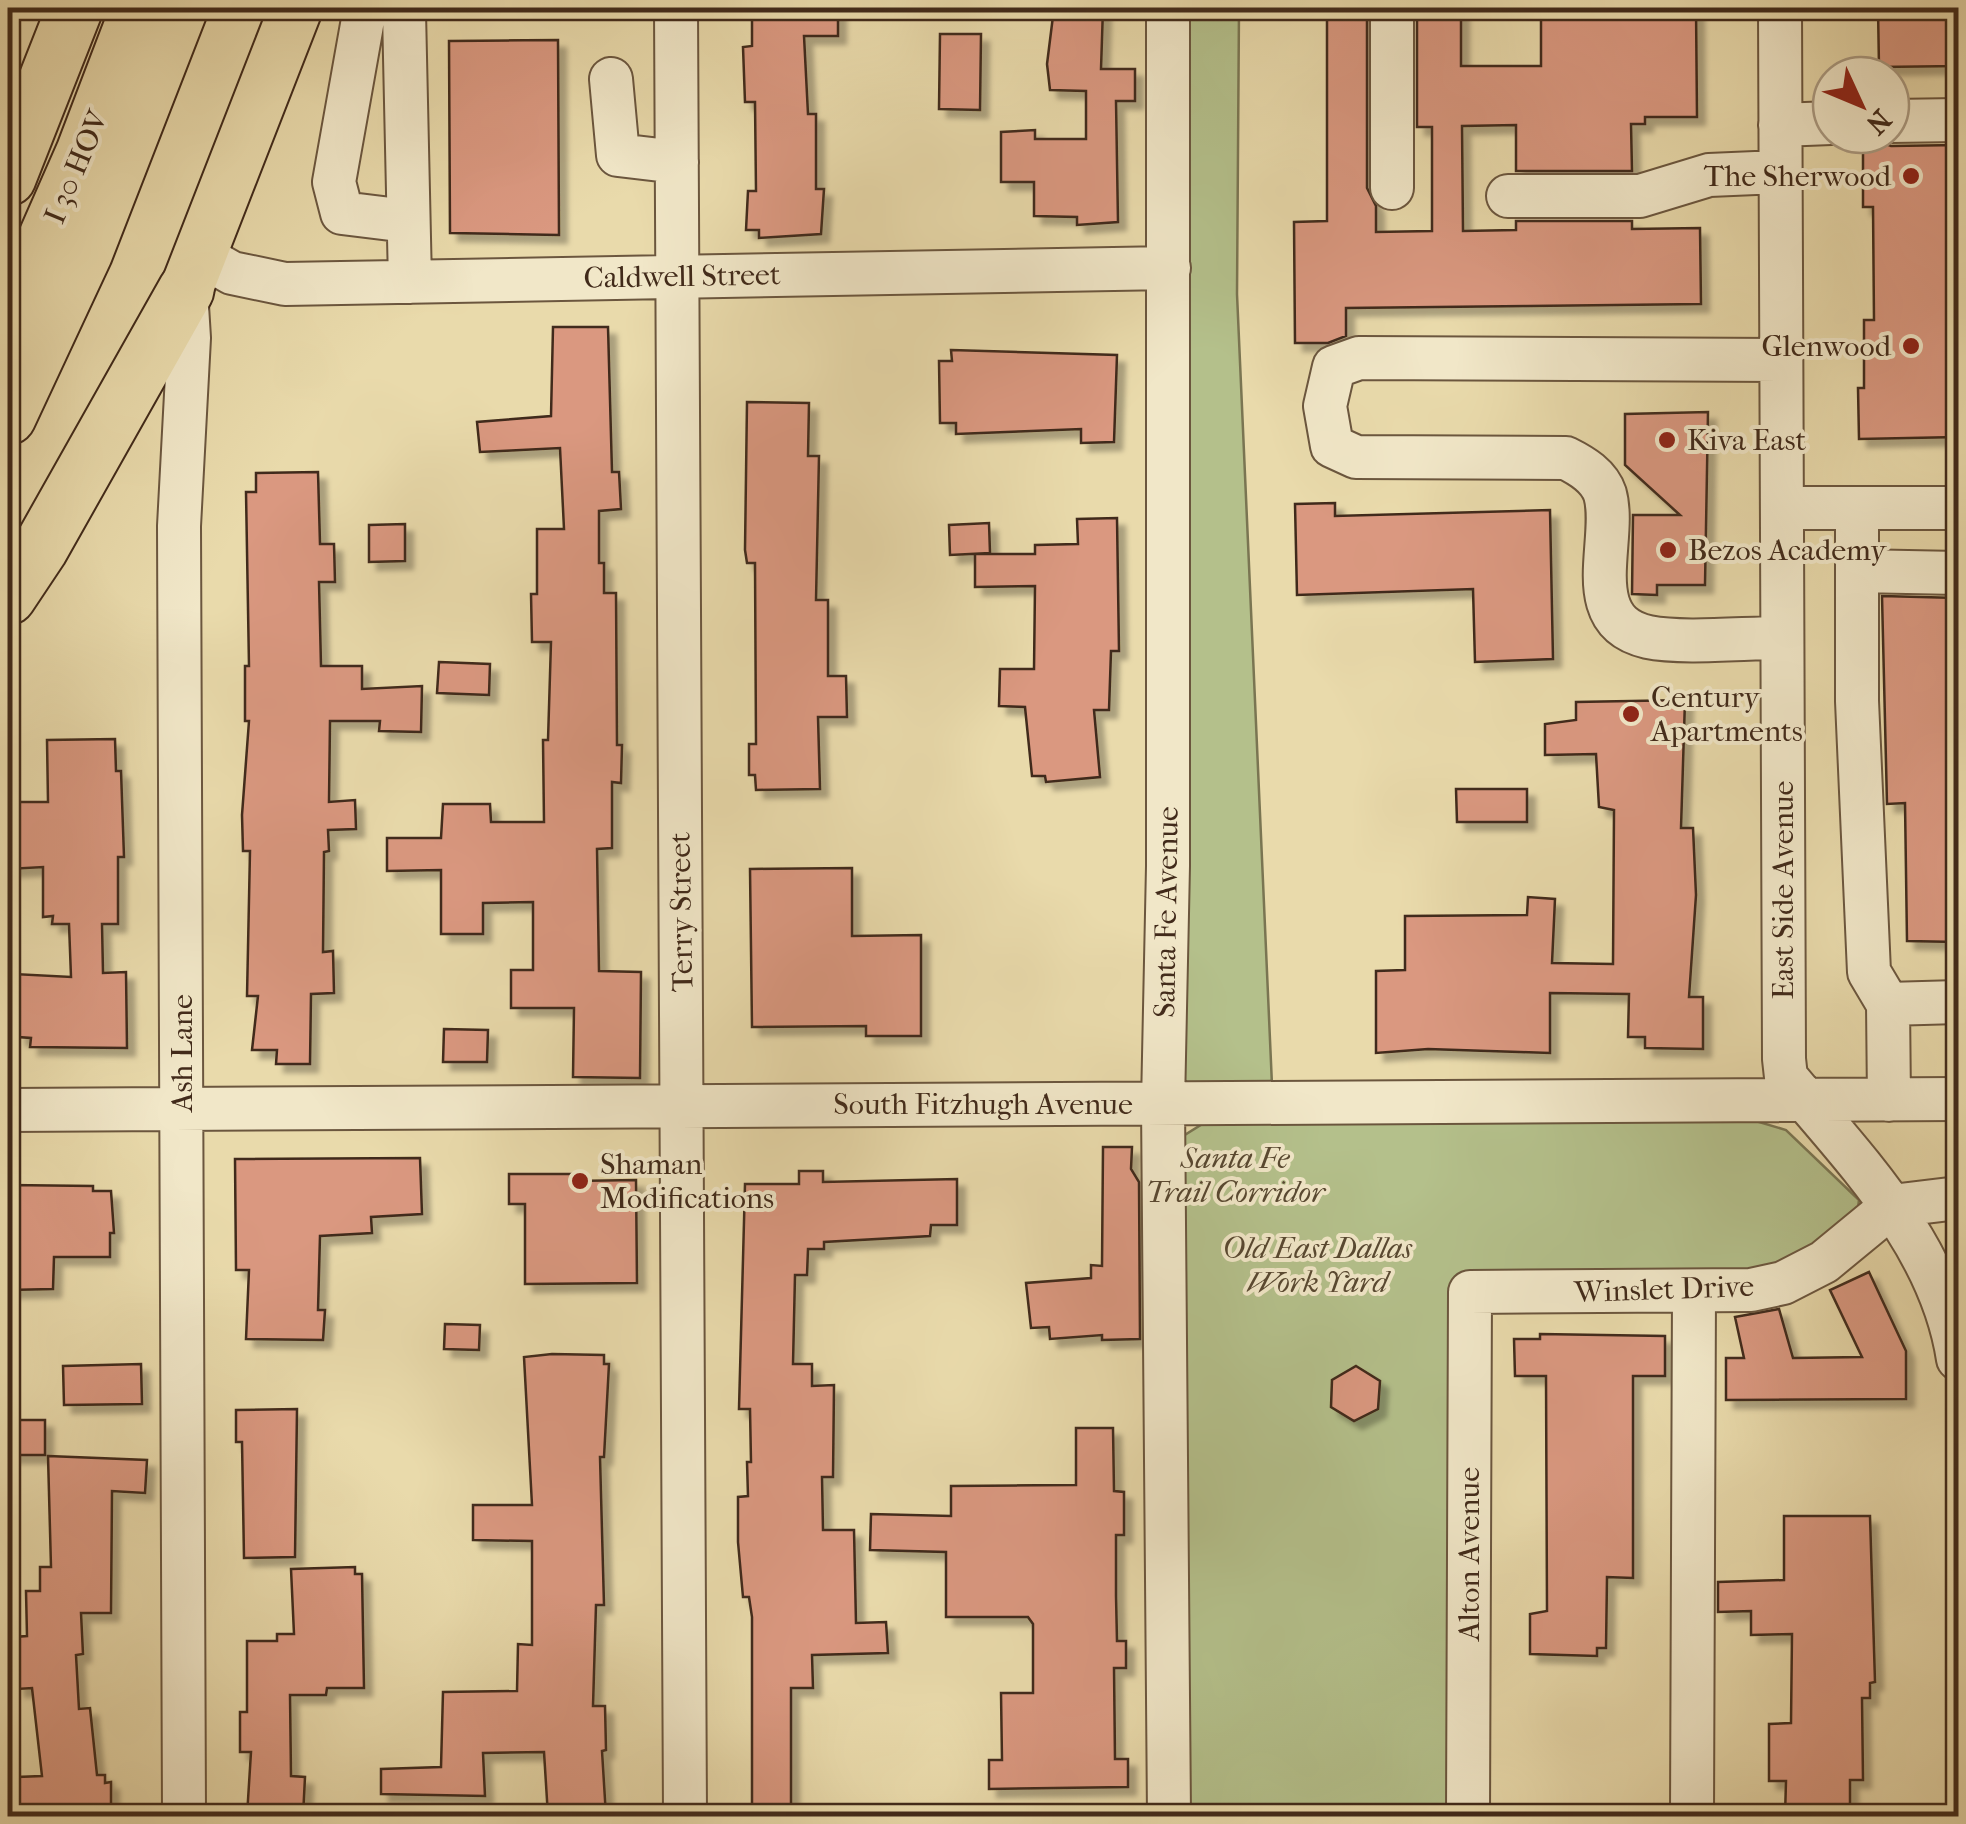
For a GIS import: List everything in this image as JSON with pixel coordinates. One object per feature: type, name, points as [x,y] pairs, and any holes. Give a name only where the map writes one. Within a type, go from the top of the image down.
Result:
[{"type":"highway","points":[[8,178],[75,8]]},
{"type":"highway","name":"I 30 HOV","points":[[8,282],[120,8]]},
{"type":"highway","name":"I 30 HOV","points":[[8,325],[84,152],[140,8]]},
{"type":"highway","points":[[8,417],[85,252],[180,8]]},
{"type":"highway","points":[[8,597],[40,549],[194,273]]},
{"type":"main road","points":[[194,273],[296,8]]},
{"type":"street","name":"Terry Street","points":[[676,8],[674,276],[684,1106],[685,1816]]},
{"type":"street","name":"Santa Fe Avenue","points":[[1168,8],[1162,1104],[1169,1816]]},
{"type":"street","points":[[1392,8],[1392,188]]},
{"type":"street","name":"East Side Avenue","points":[[1780,8],[1786,1077],[1892,1206],[1944,1300],[1958,1359]]},
{"type":"street","points":[[392,9],[334,182],[342,213],[407,221]]},
{"type":"street","points":[[392,9],[410,282]]},
{"type":"street","points":[[612,79],[618,155],[677,162]]},
{"type":"street","points":[[1911,121],[1958,120]]},
{"type":"street","points":[[1780,125],[1811,124]]},
{"type":"street","points":[[1508,196],[1640,196],[1709,175],[1778,172]]},
{"type":"street","name":"Caldwell Street","points":[[194,273],[232,273],[285,284],[1169,268]]},
{"type":"street","name":"Ash Lane","points":[[184,1816],[179,526],[194,273]]},
{"type":"street","points":[[1780,360],[1359,358],[1334,367],[1325,406],[1332,446],[1356,457],[1566,458],[1589,470],[1605,494],[1606,602],[1617,619],[1646,636],[1781,638]]},
{"type":"street","points":[[1783,508],[1958,508]]},
{"type":"street","points":[[1857,508],[1857,701],[1869,972],[1888,1004],[1889,1100]]},
{"type":"street","points":[[1857,572],[1958,572]]},
{"type":"street","points":[[1888,1004],[1958,1002]]},
{"type":"street","name":"South Fitzhugh Avenue","points":[[8,1110],[1958,1099]]},
{"type":"street","points":[[1892,1206],[1958,1198]]},
{"type":"street","name":"Winslet Drive","points":[[1470,1292],[1751,1290],[1783,1283],[1824,1262],[1892,1206]]},
{"type":"street","name":"Alton Avenue","points":[[1468,1816],[1470,1292]]},
{"type":"street","points":[[1692,1816],[1694,1293]]},
{"type":"green space","name":"Old East Dallas Work Yard","points":[[1180,8],[1239,8],[1237,294],[1272,1085],[1749,1119],[1786,1130],[1859,1200],[1857,1216],[1781,1273],[1452,1283],[1452,1816],[1185,1816],[1180,1138],[1207,1121],[1184,1084]]},
{"type":"building","points":[[752,8],[838,8],[838,36],[804,36],[808,114],[816,114],[816,189],[824,189],[821,234],[759,238],[759,230],[746,230],[748,191],[756,191],[755,102],[745,102],[743,47],[752,46]]},
{"type":"building","points":[[1054,8],[1103,8],[1101,69],[1135,69],[1135,101],[1116,101],[1118,222],[1077,225],[1077,217],[1034,216],[1034,182],[1001,182],[1001,132],[1035,130],[1035,139],[1086,139],[1086,91],[1050,90],[1047,64]]},
{"type":"building","points":[[1327,8],[1367,8],[1367,188],[1376,206],[1376,232],[1432,231],[1432,127],[1417,127],[1417,8],[1461,8],[1461,66],[1541,66],[1541,8],[1696,8],[1697,117],[1645,117],[1645,124],[1631,124],[1632,171],[1516,171],[1516,125],[1462,126],[1463,231],[1516,230],[1516,221],[1632,221],[1632,229],[1700,228],[1701,304],[1346,308],[1346,336],[1328,343],[1295,343],[1294,222],[1327,221]]},
{"type":"building","points":[[1878,8],[1958,8],[1958,66],[1911,67],[1911,55],[1879,55]]},
{"type":"building","points":[[940,34],[981,34],[980,110],[939,109]]},
{"type":"building","points":[[558,40],[559,235],[450,233],[449,41]]},
{"type":"building","points":[[1958,145],[1958,437],[1859,439],[1858,388],[1864,388],[1864,320],[1874,320],[1873,207],[1863,207],[1863,155],[1911,155],[1911,146]]},
{"type":"building","points":[[553,327],[608,327],[612,472],[619,472],[621,509],[599,511],[599,563],[604,563],[604,593],[616,593],[617,745],[622,745],[621,783],[612,782],[612,848],[597,849],[599,971],[641,972],[640,1078],[573,1077],[574,1008],[511,1008],[511,970],[533,970],[533,902],[483,903],[483,934],[441,934],[441,870],[387,871],[387,838],[441,838],[443,804],[490,804],[491,822],[544,822],[543,740],[548,740],[551,642],[532,642],[531,594],[537,594],[537,529],[564,529],[560,448],[480,452],[477,422],[551,416]]},
{"type":"building","points":[[951,350],[1117,355],[1114,442],[1081,443],[1081,429],[956,434],[956,423],[940,423],[939,361],[952,361]]},
{"type":"building","points":[[747,402],[809,403],[808,456],[819,456],[816,600],[828,600],[828,676],[846,676],[847,717],[818,717],[820,789],[756,790],[755,775],[749,775],[749,744],[756,744],[755,563],[747,563],[745,550]]},
{"type":"building","points":[[1708,412],[1705,585],[1657,585],[1657,595],[1632,594],[1633,515],[1680,515],[1625,465],[1625,414]]},
{"type":"building","points":[[318,472],[320,544],[334,544],[335,582],[319,582],[321,666],[362,666],[362,689],[422,686],[421,732],[379,731],[380,721],[330,721],[329,802],[355,800],[356,829],[328,830],[329,851],[324,852],[323,952],[333,951],[334,993],[311,994],[310,1064],[276,1064],[277,1050],[252,1050],[258,996],[247,996],[250,851],[243,851],[242,815],[249,721],[245,721],[245,666],[249,666],[246,492],[256,492],[256,473]]},
{"type":"building","points":[[1335,503],[1335,516],[1550,510],[1553,659],[1475,662],[1473,589],[1297,595],[1295,504]]},
{"type":"building","points":[[1117,518],[1119,651],[1111,651],[1109,710],[1094,710],[1100,777],[1046,782],[1045,776],[1032,776],[1025,707],[999,706],[1000,669],[1034,669],[1035,586],[975,587],[975,554],[1035,554],[1035,545],[1078,544],[1077,519]]},
{"type":"building","points":[[989,523],[990,553],[950,555],[949,525]]},
{"type":"building","points":[[405,524],[405,561],[369,562],[369,525]]},
{"type":"building","points":[[1882,596],[1958,598],[1958,942],[1907,941],[1905,803],[1887,804]]},
{"type":"building","points":[[439,662],[490,664],[489,695],[437,693]]},
{"type":"building","points":[[1685,700],[1681,828],[1693,828],[1696,895],[1689,997],[1703,997],[1703,1049],[1645,1048],[1645,1037],[1628,1037],[1629,994],[1550,993],[1550,1053],[1428,1049],[1376,1053],[1376,971],[1405,970],[1405,916],[1527,915],[1528,897],[1555,899],[1552,963],[1613,964],[1614,810],[1599,807],[1596,754],[1545,755],[1545,724],[1576,720],[1576,702]]},
{"type":"building","points":[[115,739],[116,771],[121,771],[124,857],[118,857],[118,924],[102,924],[103,973],[126,972],[127,1048],[30,1047],[31,1038],[18,1037],[18,1023],[11,1023],[14,974],[71,977],[69,924],[52,924],[53,916],[43,917],[43,867],[8,869],[8,802],[48,802],[47,740]]},
{"type":"building","points":[[1456,789],[1527,789],[1527,822],[1457,822]]},
{"type":"building","points":[[852,868],[852,936],[921,935],[921,1036],[866,1036],[866,1026],[752,1027],[750,869]]},
{"type":"building","points":[[444,1029],[488,1030],[487,1062],[443,1062]]},
{"type":"building","points":[[1103,1147],[1132,1147],[1131,1169],[1139,1182],[1140,1339],[1102,1340],[1102,1335],[1050,1339],[1049,1327],[1031,1328],[1026,1283],[1091,1278],[1091,1265],[1102,1266]]},
{"type":"building","points":[[420,1158],[422,1214],[371,1217],[372,1233],[320,1236],[318,1310],[325,1310],[323,1340],[246,1339],[249,1270],[236,1270],[235,1159]]},
{"type":"building","points":[[799,1171],[823,1171],[823,1182],[957,1179],[957,1225],[931,1225],[930,1236],[824,1242],[824,1249],[808,1249],[807,1275],[795,1275],[793,1364],[812,1364],[812,1386],[834,1385],[833,1477],[822,1477],[823,1530],[854,1530],[856,1623],[886,1622],[888,1653],[812,1655],[813,1688],[791,1688],[791,1816],[752,1816],[752,1617],[749,1597],[743,1597],[738,1542],[738,1497],[748,1496],[747,1462],[751,1462],[750,1409],[739,1409],[745,1184],[799,1184]]},
{"type":"building","points":[[509,1174],[574,1174],[574,1181],[636,1180],[637,1283],[525,1284],[525,1204],[509,1204]]},
{"type":"building","points":[[8,1185],[93,1186],[93,1191],[111,1191],[114,1233],[110,1233],[110,1257],[54,1257],[53,1289],[8,1290]]},
{"type":"building","points":[[1869,1272],[1906,1351],[1906,1399],[1726,1400],[1726,1358],[1744,1358],[1735,1317],[1779,1309],[1793,1358],[1862,1357],[1830,1290]]},
{"type":"building","points":[[445,1324],[480,1325],[479,1350],[444,1349]]},
{"type":"building","points":[[1540,1334],[1665,1336],[1665,1376],[1633,1376],[1633,1578],[1607,1577],[1606,1648],[1597,1648],[1597,1656],[1530,1654],[1530,1614],[1547,1611],[1546,1376],[1515,1376],[1514,1339],[1540,1339]]},
{"type":"building","points":[[604,1355],[604,1364],[609,1364],[604,1457],[600,1457],[604,1605],[596,1605],[593,1706],[605,1706],[606,1750],[602,1751],[606,1816],[548,1816],[544,1752],[483,1753],[485,1796],[381,1794],[381,1769],[441,1767],[443,1692],[517,1691],[518,1644],[532,1645],[532,1541],[473,1540],[473,1505],[532,1505],[524,1357]]},
{"type":"building","points":[[141,1364],[142,1404],[64,1405],[63,1366]]},
{"type":"building","points":[[1356,1366],[1380,1381],[1378,1409],[1354,1421],[1331,1407],[1332,1380]]},
{"type":"building","points":[[297,1409],[295,1557],[244,1558],[242,1442],[236,1442],[236,1410]]},
{"type":"building","points":[[8,1420],[45,1420],[45,1455],[8,1455]]},
{"type":"building","points":[[1076,1428],[1113,1428],[1114,1491],[1124,1492],[1124,1535],[1116,1535],[1116,1596],[1117,1641],[1126,1641],[1126,1668],[1114,1668],[1115,1759],[1128,1759],[1128,1787],[989,1789],[989,1760],[1002,1760],[1001,1693],[1033,1693],[1033,1624],[1028,1617],[946,1617],[946,1552],[870,1550],[871,1514],[951,1516],[951,1486],[1076,1485]]},
{"type":"building","points":[[48,1456],[147,1460],[145,1493],[112,1491],[111,1613],[81,1613],[83,1654],[76,1655],[79,1709],[90,1708],[97,1775],[105,1775],[105,1783],[111,1782],[111,1816],[19,1816],[17,1777],[42,1776],[32,1688],[17,1689],[14,1637],[27,1636],[26,1591],[40,1591],[40,1567],[51,1567]]},
{"type":"building","points":[[1784,1516],[1870,1516],[1875,1682],[1870,1683],[1870,1698],[1862,1698],[1863,1780],[1850,1780],[1850,1816],[1785,1816],[1786,1781],[1769,1781],[1769,1724],[1791,1723],[1792,1634],[1751,1635],[1751,1611],[1718,1612],[1718,1582],[1784,1580]]},
{"type":"building","points":[[355,1567],[355,1574],[362,1574],[364,1688],[327,1688],[326,1695],[290,1695],[291,1776],[305,1777],[303,1816],[247,1816],[251,1752],[240,1752],[240,1712],[247,1712],[247,1641],[277,1641],[277,1634],[294,1634],[291,1569]]},
{"type":"place","name":"The Sherwood","points":[[1911,176]]},
{"type":"place","name":"Glenwood","points":[[1911,346]]},
{"type":"place","name":"Kiva East","points":[[1667,440]]},
{"type":"place","name":"Bezos Academy","points":[[1668,550]]},
{"type":"place","name":"Century Apartments","points":[[1631,714]]},
{"type":"place","name":"Shaman Modifications","points":[[580,1181]]},
{"type":"park label","name":"Santa Fe Trail Corridor","points":[[1235,1175]]}]
